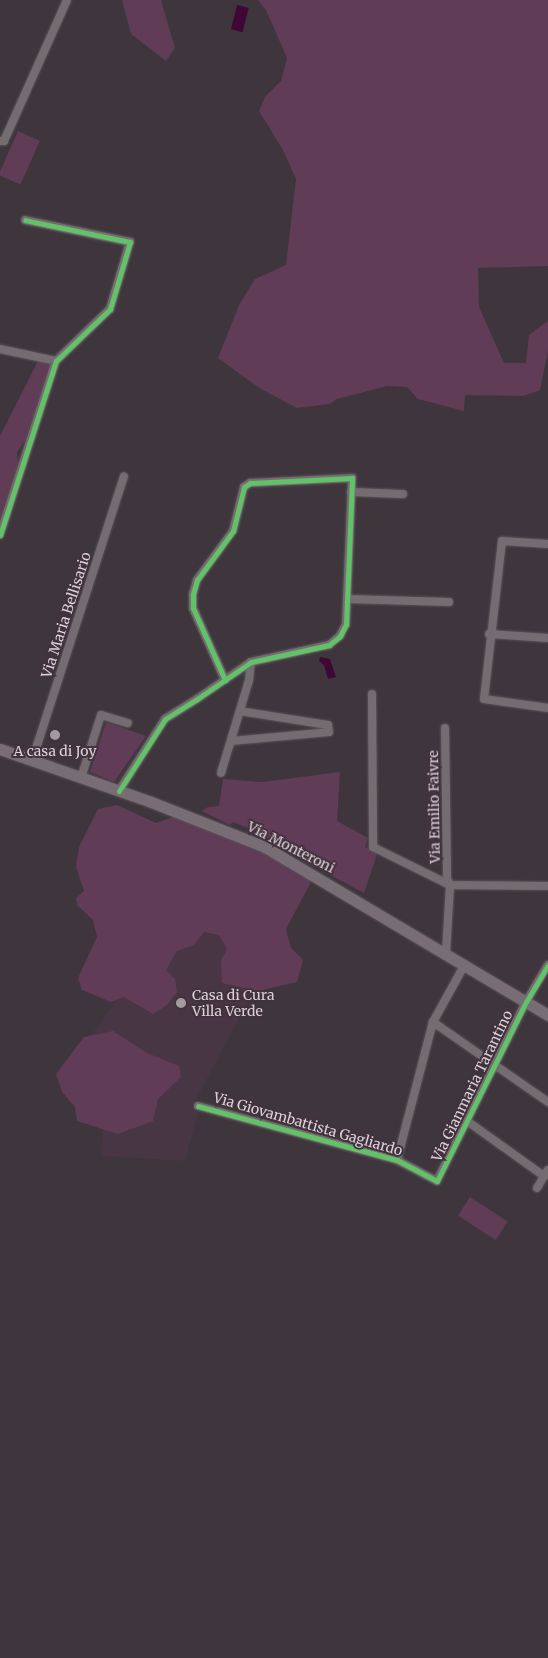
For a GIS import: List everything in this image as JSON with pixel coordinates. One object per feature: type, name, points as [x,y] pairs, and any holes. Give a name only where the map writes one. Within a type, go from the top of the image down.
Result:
[{"type":"main road","name":"Via Monteroni","points":[[0,749],[120,791],[265,847],[548,1015]]},
{"type":"street","points":[[0,141],[4,141],[67,0]]},
{"type":"street","points":[[0,535],[56,361],[110,309],[130,242],[25,220]]},
{"type":"street","points":[[0,349],[56,361]]},
{"type":"street","name":"Via Maria Bellisario","points":[[32,760],[124,476]]},
{"type":"street","points":[[120,791],[153,734],[165,719],[225,680],[251,662],[277,659],[329,645],[340,636],[346,624],[352,478],[250,483],[244,487],[233,531],[197,580],[193,594],[193,608],[225,680]]},
{"type":"street","points":[[351,492],[403,494]]},
{"type":"street","points":[[548,544],[502,542],[489,634],[484,699],[548,708]]},
{"type":"street","points":[[347,599],[449,602]]},
{"type":"street","points":[[489,634],[548,638]]},
{"type":"street","points":[[220,773],[249,680],[251,662]]},
{"type":"street","points":[[372,694],[373,847],[450,885],[548,886]]},
{"type":"street","points":[[231,741],[329,732],[328,725],[240,711]]},
{"type":"street","points":[[81,778],[101,714],[128,723]]},
{"type":"street","name":"Via Emilio Faivre","points":[[445,728],[447,879],[450,885],[446,953]]},
{"type":"street","points":[[397,1160],[434,1022],[464,964]]},
{"type":"street","name":"Via Gianmaria Tarantino","points":[[437,1181],[526,1002],[548,965]]},
{"type":"street","points":[[434,1022],[548,1102]]},
{"type":"street","name":"Via Giovambattista Gagliardo","points":[[198,1106],[397,1160],[437,1181]]},
{"type":"street","points":[[467,1121],[546,1173],[537,1188]]},
{"type":"shaded area","points":[[122,0],[161,0],[175,48],[166,61],[131,34]]},
{"type":"shaded area","points":[[258,0],[548,0],[548,266],[478,268],[479,307],[504,363],[526,363],[529,335],[548,321],[548,351],[540,390],[523,396],[465,395],[464,411],[418,399],[407,387],[387,386],[337,399],[330,404],[297,408],[261,389],[218,358],[239,305],[255,279],[286,265],[296,179],[283,150],[259,111],[265,97],[281,81],[287,58],[266,10]]},
{"type":"shaded area","points":[[237,5],[249,8],[243,32],[231,29]]},
{"type":"shaded area","points":[[18,131],[40,141],[20,185],[0,176],[0,171]]},
{"type":"shaded area","points":[[38,361],[49,363],[50,369],[26,439],[17,452],[18,464],[0,524],[0,436]]},
{"type":"shaded area","points":[[320,657],[330,659],[336,677],[328,679],[324,665],[319,661]]},
{"type":"shaded area","points":[[106,722],[146,736],[114,782],[90,772]]},
{"type":"shaded area","points":[[340,772],[337,821],[368,838],[365,847],[377,854],[364,893],[265,840],[265,835],[233,822],[230,825],[202,811],[208,807],[219,806],[223,779],[262,782]]},
{"type":"shaded area","points":[[117,805],[156,823],[173,817],[271,856],[312,880],[286,929],[291,948],[303,960],[297,982],[258,991],[222,983],[221,960],[227,949],[219,935],[204,932],[194,945],[177,951],[166,970],[175,979],[177,992],[167,1005],[153,1014],[124,997],[111,1002],[82,990],[78,978],[97,937],[93,920],[77,905],[76,898],[84,891],[76,867],[79,847],[98,809]]},
{"type":"shaded area","name":"Casa di Cura Villa Verde","points":[[312,880],[191,1109],[198,1112],[185,1161],[101,1156],[105,1090],[75,1057],[121,995],[154,927]]},
{"type":"shaded area","points":[[113,1031],[147,1053],[179,1066],[181,1077],[158,1099],[153,1121],[118,1134],[77,1121],[75,1107],[62,1092],[56,1074],[84,1037]]},
{"type":"shaded area","points":[[470,1197],[508,1222],[496,1240],[458,1215]]},
{"type":"cycle path","points":[[0,535],[56,361],[110,309],[130,242],[25,220]]},
{"type":"cycle path","points":[[119,791],[165,719],[197,699],[251,662],[329,645],[340,636],[346,624],[352,478],[250,483],[244,487],[233,531],[197,580],[193,594],[193,608],[225,680]]},
{"type":"cycle path","points":[[198,1106],[397,1160],[437,1181],[526,1002],[548,965]]},
{"type":"place","name":"A casa di Joy","points":[[55,735]]},
{"type":"place","name":"Casa di Cura Villa Verde","points":[[181,1003]]}]
